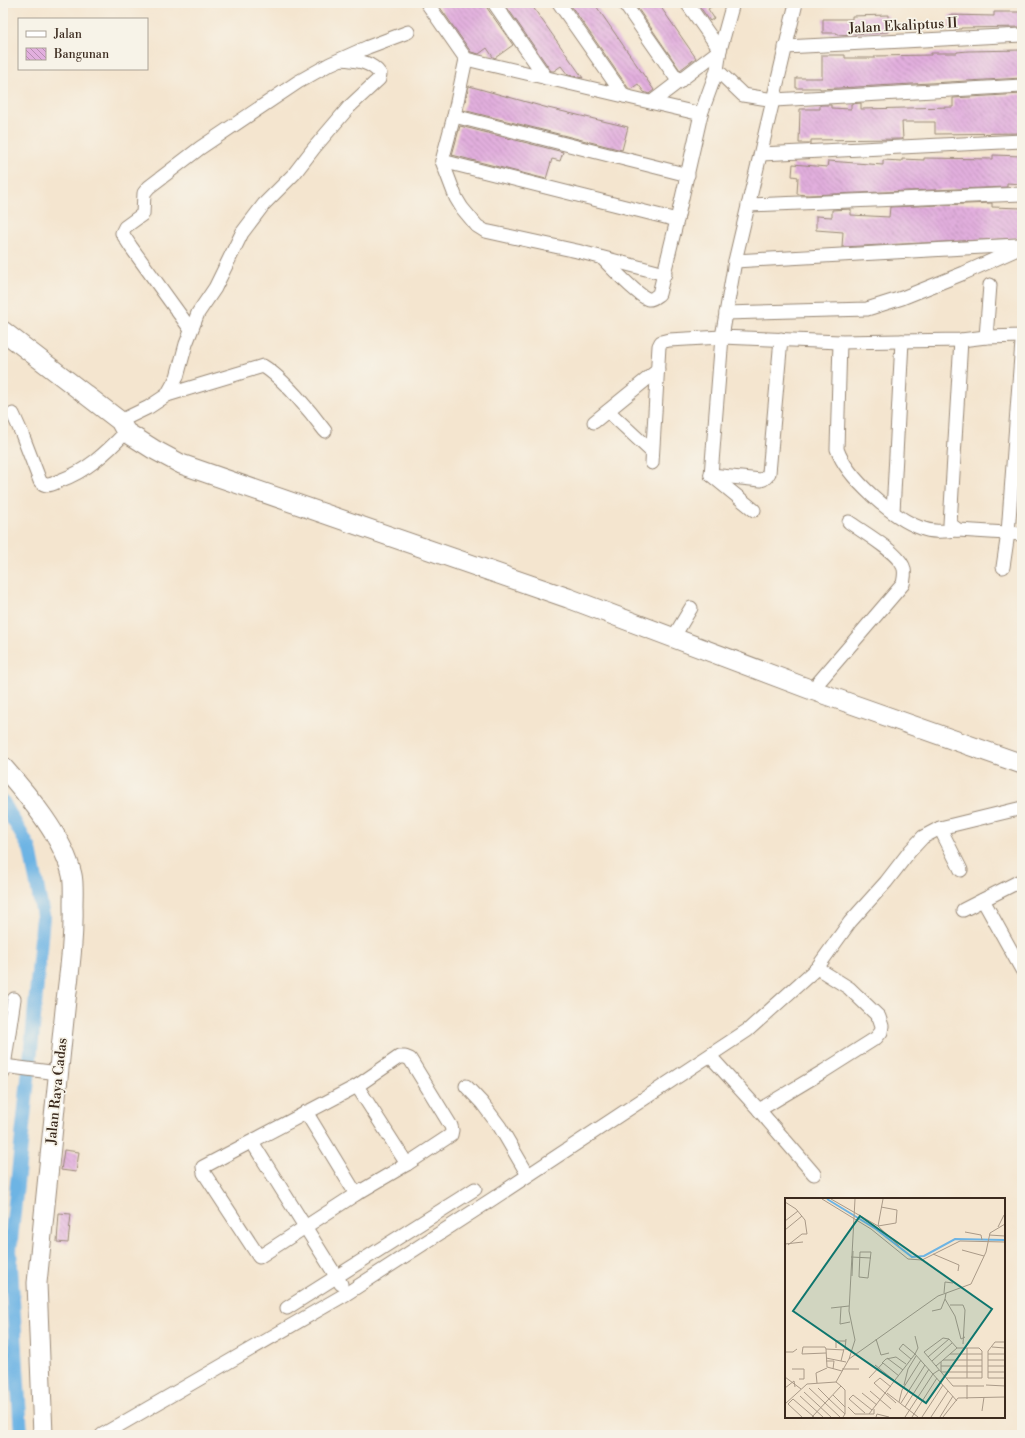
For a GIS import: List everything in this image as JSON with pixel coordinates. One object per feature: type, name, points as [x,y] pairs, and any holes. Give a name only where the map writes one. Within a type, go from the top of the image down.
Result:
[{"type":"street","points":[[427,3],[466,59],[701,114]]},
{"type":"street","points":[[494,3],[546,78]]},
{"type":"street","points":[[559,3],[624,96]]},
{"type":"street","points":[[624,3],[679,82]]},
{"type":"street","points":[[687,3],[720,50]]},
{"type":"street","points":[[603,258],[647,299],[659,294],[678,220],[701,114],[717,70],[720,50],[734,3]]},
{"type":"street","points":[[711,475],[722,337],[735,261],[796,3]]},
{"type":"street","points":[[191,330],[122,233],[125,227],[142,214],[144,193],[149,187],[194,152],[298,82],[330,64],[368,47],[408,32]]},
{"type":"street","name":"Jalan Ekaliptus II","points":[[785,47],[1022,35]]},
{"type":"street","points":[[652,102],[720,50]]},
{"type":"street","points":[[167,395],[177,378],[186,344],[198,313],[216,288],[242,232],[264,204],[294,174],[349,107],[378,79],[380,74],[376,67],[370,64],[342,59]]},
{"type":"street","points":[[466,59],[454,116],[442,161],[459,203],[477,226],[486,231],[603,258],[664,274]]},
{"type":"street","points":[[717,70],[743,95],[774,100],[1022,86]]},
{"type":"street","points":[[454,116],[688,175]]},
{"type":"street","points":[[761,154],[1022,141]]},
{"type":"street","points":[[442,161],[678,220]]},
{"type":"street","points":[[748,206],[1022,194]]},
{"type":"street","points":[[735,261],[1022,246]]},
{"type":"street","points":[[726,313],[867,309],[902,298],[964,273],[1022,246]]},
{"type":"street","points":[[986,337],[990,285]]},
{"type":"street","points":[[3,331],[123,427],[153,449],[181,464],[568,598],[812,690],[1022,764]]},
{"type":"street","points":[[608,411],[652,458],[660,346],[664,341],[722,337],[840,342],[961,340],[986,337],[1022,336]]},
{"type":"street","points":[[711,475],[761,480],[768,476],[781,339]]},
{"type":"street","points":[[958,530],[950,524],[949,520],[961,340]]},
{"type":"street","points":[[893,512],[902,341]]},
{"type":"street","points":[[840,342],[837,449],[841,459],[853,475],[876,499],[908,522],[922,529],[1022,534]]},
{"type":"street","points":[[1003,566],[1008,533],[1022,342]]},
{"type":"street","points":[[13,414],[40,481],[43,485],[49,486],[92,465],[103,456],[123,427],[167,395],[263,366],[270,370],[288,387],[313,414],[325,431]]},
{"type":"street","points":[[594,422],[658,370]]},
{"type":"street","points":[[711,475],[754,510]]},
{"type":"street","points":[[812,690],[902,584],[905,576],[904,567],[898,558],[849,522]]},
{"type":"street","points":[[673,638],[691,608]]},
{"type":"street","name":"Jalan Raya Cadas","points":[[3,767],[22,788],[56,838],[69,865],[72,876],[74,915],[72,956],[51,1072],[37,1283],[43,1435]]},
{"type":"street","points":[[102,1435],[346,1294],[748,1030],[817,968],[850,922],[886,882],[923,837],[940,828],[1021,812]]},
{"type":"street","points":[[940,828],[961,870]]},
{"type":"street","points":[[963,910],[1022,880]]},
{"type":"street","points":[[983,900],[1022,970]]},
{"type":"street","points":[[760,1110],[876,1038],[881,1032],[882,1026],[879,1016],[849,988],[817,968]]},
{"type":"street","points":[[14,999],[6,1069],[51,1072]]},
{"type":"street","points":[[710,1056],[760,1110],[814,1174]]},
{"type":"street","points":[[399,1057],[410,1059],[452,1130],[451,1135],[408,1164],[356,1194],[259,1257],[204,1173],[203,1167],[357,1086],[399,1057]]},
{"type":"street","points":[[357,1086],[408,1164]]},
{"type":"street","points":[[466,1086],[482,1103],[500,1127],[528,1175]]},
{"type":"street","points":[[306,1112],[356,1194]]},
{"type":"street","points":[[252,1142],[305,1228],[337,1276],[346,1294]]},
{"type":"street","points":[[287,1308],[475,1189]]},
{"type":"building","points":[[437,3],[486,3],[487,8],[513,45],[495,58],[487,48],[479,54],[471,52]]},
{"type":"building","points":[[504,3],[530,3],[583,78],[568,75],[561,66],[554,71],[551,71]]},
{"type":"building","points":[[569,3],[594,3],[654,90],[649,94],[644,92],[638,84],[629,89]]},
{"type":"building","points":[[634,3],[658,3],[696,58],[680,70]]},
{"type":"building","points":[[697,3],[717,3],[708,9],[714,18],[710,21]]},
{"type":"building","points":[[994,12],[1022,12],[1022,27],[950,29],[949,15],[994,16]]},
{"type":"building","points":[[888,15],[888,32],[837,35],[837,33],[823,33],[823,19],[852,19],[852,16]]},
{"type":"building","points":[[1022,50],[1022,78],[820,89],[796,88],[796,78],[822,78],[822,55],[845,55],[845,58],[875,58],[875,56],[931,55],[931,53]]},
{"type":"building","points":[[469,86],[548,108],[628,127],[622,150],[463,110]]},
{"type":"building","points":[[1022,94],[1022,133],[935,134],[935,122],[902,122],[903,139],[811,140],[811,143],[799,143],[800,109],[820,109],[820,105],[831,105],[831,108],[851,109],[851,104],[861,103],[861,109],[953,107],[953,98]]},
{"type":"building","points":[[460,126],[563,152],[560,161],[552,159],[546,179],[452,155]]},
{"type":"building","points":[[993,155],[1022,156],[1022,184],[1007,183],[1007,187],[808,195],[797,194],[798,177],[792,176],[793,164],[827,167],[828,161],[883,165],[883,160],[924,160],[924,158],[993,159]]},
{"type":"building","points":[[992,203],[992,207],[1022,208],[1021,238],[842,247],[843,232],[816,230],[816,216],[832,217],[832,210],[851,209],[851,215],[889,217],[890,207]]},
{"type":"building","points":[[64,1150],[79,1152],[76,1172],[61,1170]]},
{"type":"building","points":[[59,1213],[71,1214],[68,1243],[57,1242]]},
{"type":"waterway","points":[[3,802],[30,849],[43,916],[31,1051],[10,1250],[21,1435]]}]
